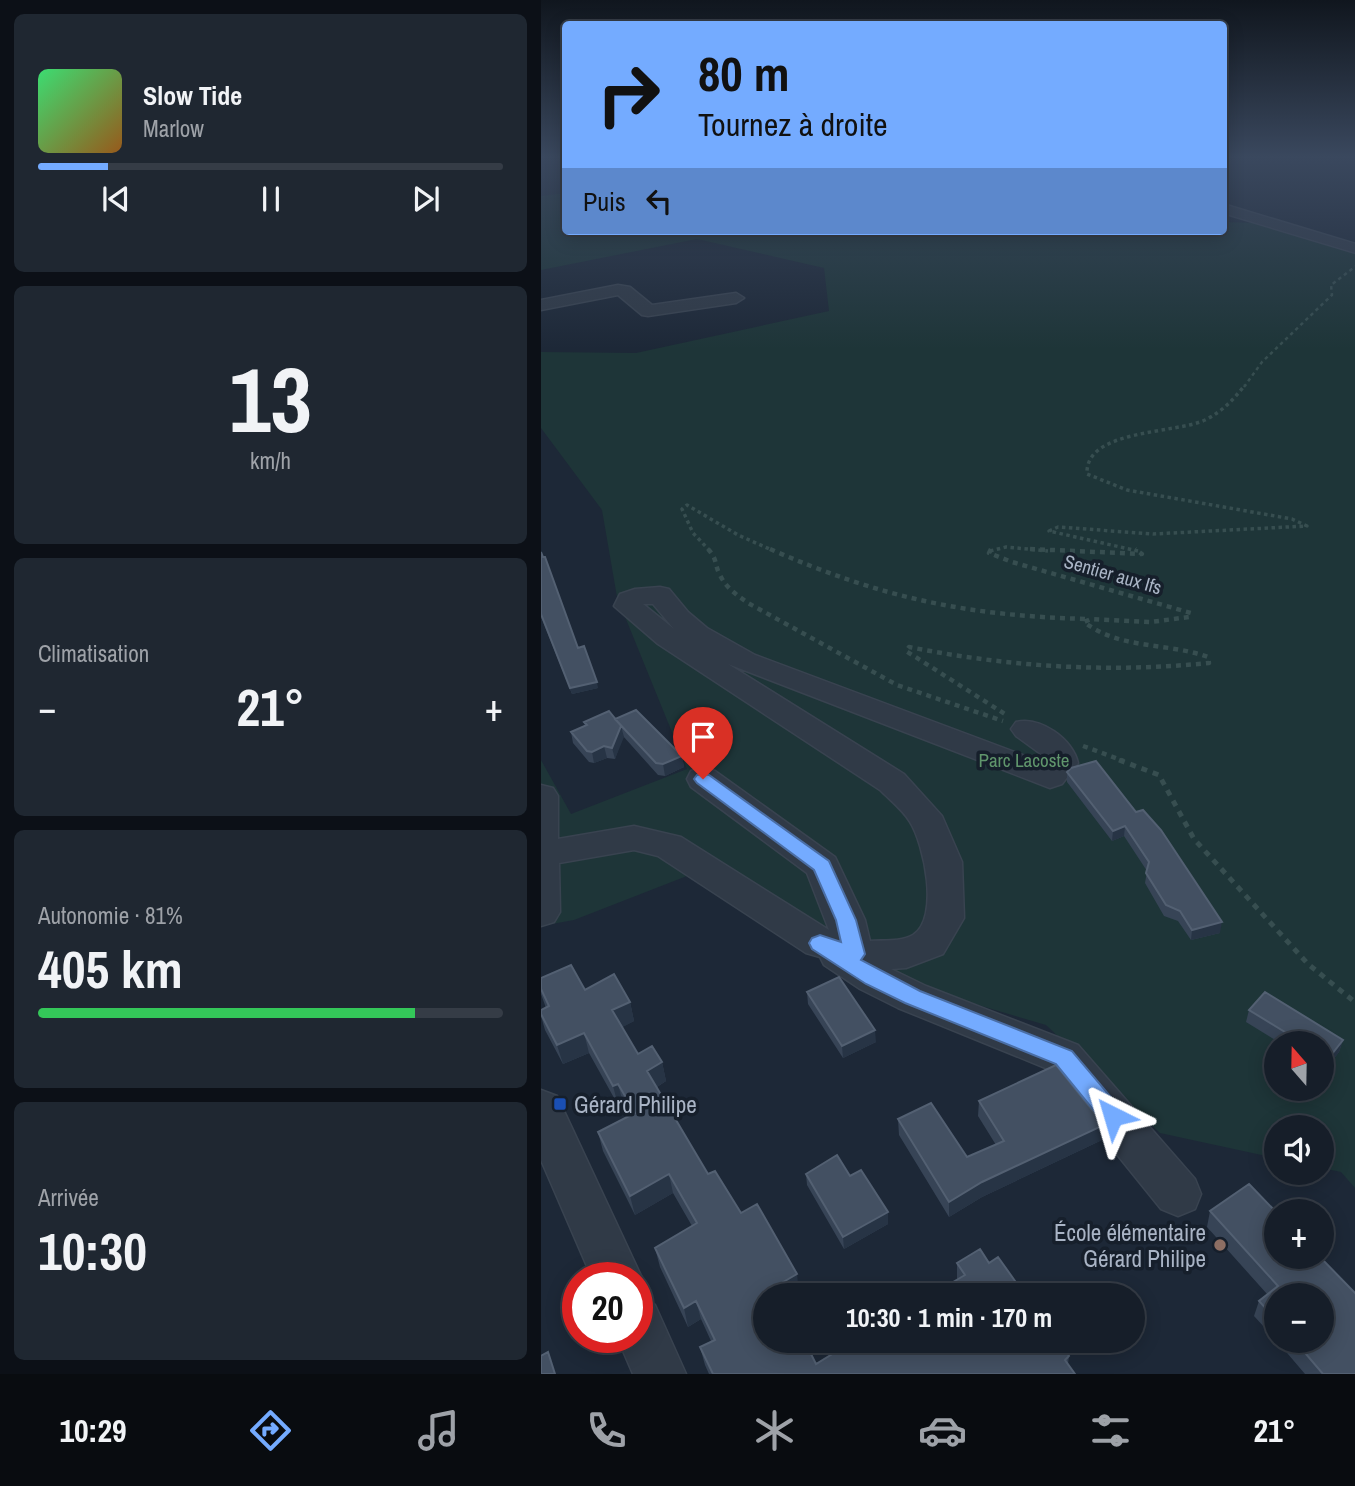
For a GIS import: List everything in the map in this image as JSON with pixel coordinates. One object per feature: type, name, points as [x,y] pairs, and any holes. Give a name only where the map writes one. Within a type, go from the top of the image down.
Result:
[{"type":"street","points":[[1265,221],[1355,249]]},
{"type":"street","points":[[541,305],[618,290],[624,291],[648,311],[736,298]]},
{"type":"street","points":[[837,948],[863,956],[906,953],[929,944],[945,918],[943,862],[925,816],[892,782],[668,638],[628,606],[629,600],[660,595],[675,616],[697,637],[745,661],[1050,777],[1062,764],[1060,753],[1027,729]]},
{"type":"street","points":[[703,779],[822,866],[846,920],[837,948]]},
{"type":"street","points":[[541,796],[541,912]]},
{"type":"street","points":[[542,854],[634,838],[669,846],[837,948],[874,978],[912,997],[1064,1057],[1178,1194]]},
{"type":"street","points":[[541,1109],[610,1262]]},
{"type":"street","points":[[651,1353],[660,1374]]},
{"type":"path","name":"Sentier aux Ifs","points":[[1091,619],[1151,622],[1189,617],[1191,612],[1012,562],[989,553],[991,549],[1006,547],[1068,553],[1142,554],[1135,549],[1049,531],[1058,527],[1153,534],[1307,526],[1292,519],[1127,489],[1099,481],[1087,474],[1086,466],[1094,450],[1107,443],[1203,421],[1230,405],[1262,362],[1333,295],[1331,285],[1355,266]]},
{"type":"path","points":[[1027,729],[897,685],[748,603],[728,588],[718,572],[716,558],[693,533],[682,509],[687,505],[699,510],[735,534],[808,565],[915,599],[953,609],[979,612],[1091,619]]},
{"type":"path","points":[[1027,729],[906,651],[909,647],[1015,667],[1076,671],[1209,663],[1208,657],[1190,649],[1114,640],[1094,632],[1084,622],[1091,619]]},
{"type":"path","points":[[1077,744],[1159,775],[1194,839],[1308,964],[1355,1003]]},
{"type":"green space","name":"Parc Lacoste","points":[[541,221],[562,221],[562,235],[1227,235],[1227,222],[1284,224],[1355,248],[1355,1188],[1341,1172],[1334,1171],[1334,1115],[1264,1115],[1264,1155],[1160,1133],[1046,1025],[887,978],[710,867],[574,920],[541,926],[541,760],[571,814],[687,769],[617,597],[602,510],[541,428],[541,352],[636,353],[829,311],[824,268],[697,239],[541,270]]},
{"type":"building","points":[[541,552],[578,648],[584,646],[597,682],[570,688],[541,614]]},
{"type":"building","points":[[636,710],[682,756],[663,764],[656,763],[615,719]]},
{"type":"building","points":[[609,711],[621,726],[612,748],[604,746],[592,752],[587,751],[571,732],[587,725],[584,722]]},
{"type":"building","points":[[1096,761],[1136,812],[1143,810],[1161,830],[1222,922],[1192,930],[1180,911],[1166,905],[1146,873],[1149,862],[1125,826],[1113,831],[1067,772],[1071,768]]},
{"type":"building","points":[[571,965],[585,990],[614,974],[630,1002],[612,1010],[638,1054],[652,1046],[662,1062],[647,1071],[708,1174],[715,1171],[741,1213],[757,1204],[797,1274],[782,1283],[753,1283],[753,1353],[810,1353],[816,1364],[834,1353],[1067,1353],[1069,1356],[1065,1360],[1075,1374],[713,1374],[700,1347],[715,1340],[696,1301],[684,1308],[655,1248],[697,1223],[669,1174],[630,1196],[598,1132],[635,1113],[618,1084],[613,1086],[584,1033],[557,1045],[541,1014],[541,1010],[549,1006],[541,989],[541,978]]},
{"type":"building","points":[[839,977],[875,1030],[842,1046],[807,992]]},
{"type":"building","points":[[1265,992],[1328,1031],[1283,1031],[1249,1010]]},
{"type":"building","points":[[1334,1034],[1343,1040],[1334,1051]]},
{"type":"building","points":[[1056,1065],[1104,1125],[982,1182],[949,1202],[898,1119],[931,1103],[967,1157],[1004,1141],[979,1101]]},
{"type":"building","points":[[837,1155],[850,1176],[861,1170],[888,1212],[843,1237],[806,1174]]},
{"type":"building","points":[[1249,1184],[1264,1200],[1264,1269],[1332,1269],[1356,1294],[1356,1374],[1323,1374],[1305,1353],[1334,1353],[1334,1283],[1275,1283],[1210,1211]]},
{"type":"building","points":[[980,1249],[989,1263],[998,1257],[1016,1283],[951,1283],[965,1275],[957,1263]]},
{"type":"building","points":[[548,1352],[555,1374],[541,1374],[541,1356]]},
{"type":"place","name":"Gérard Philipe","points":[[560,1104]]},
{"type":"place","name":"École élémentaire Gérard Philipe","points":[[1220,1245]]},
{"type":"route","points":[[703,779],[822,866],[846,920],[854,954],[820,943],[874,978],[912,997],[1064,1057],[1113,1116]]}]
